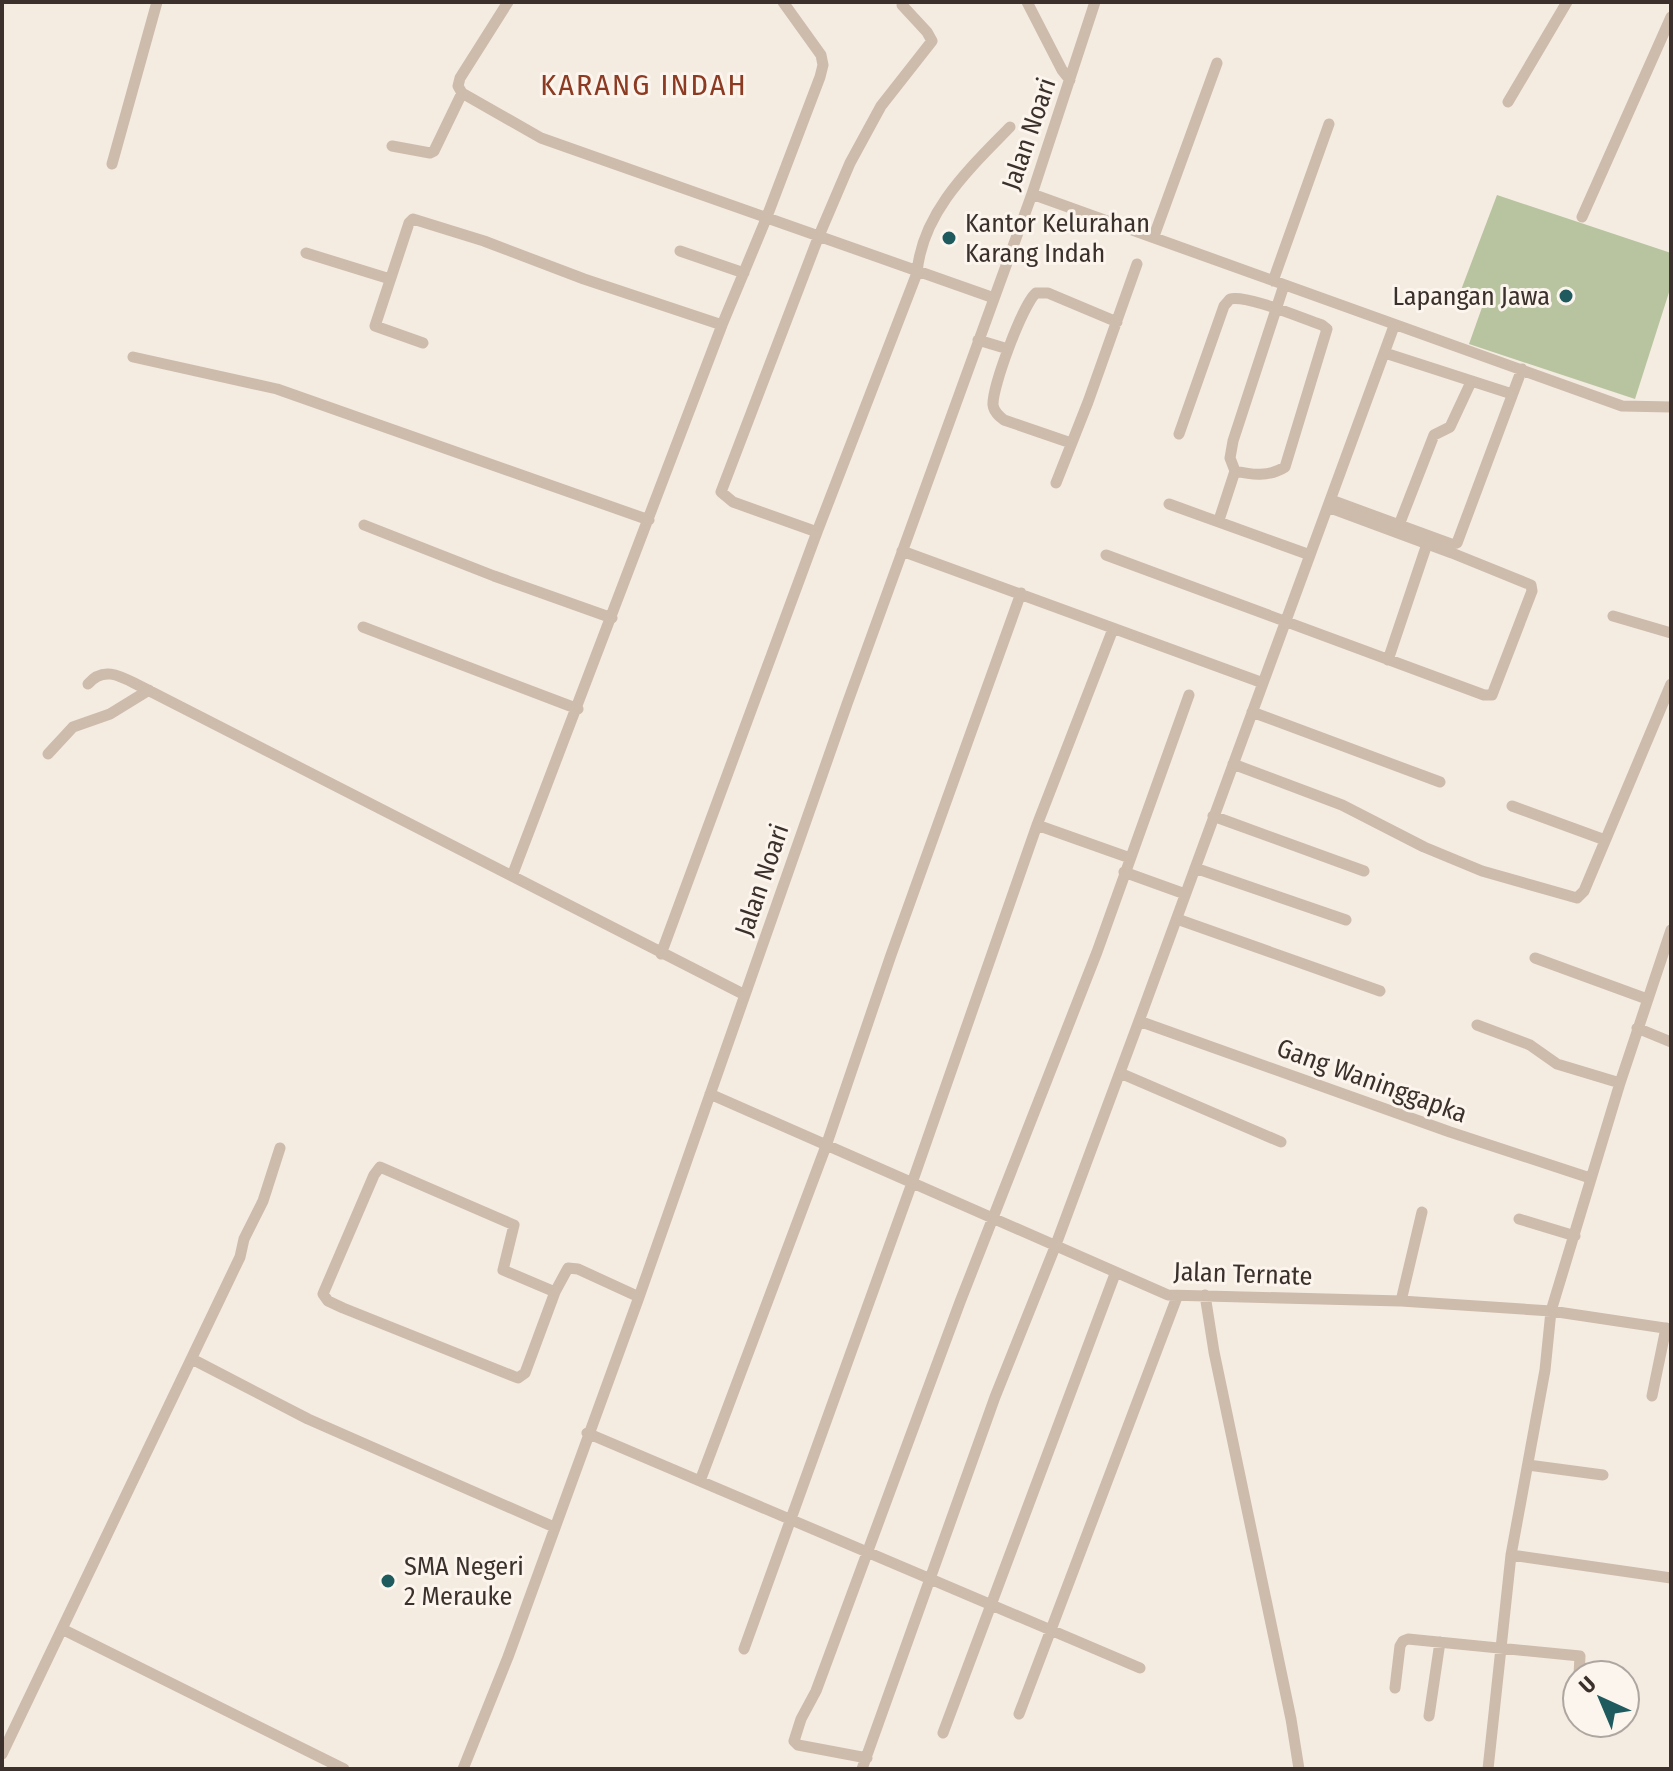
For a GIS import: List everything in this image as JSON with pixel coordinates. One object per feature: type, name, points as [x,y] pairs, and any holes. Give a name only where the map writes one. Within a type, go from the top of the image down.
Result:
[{"type":"street","points":[[112,164],[157,2]]},
{"type":"street","points":[[508,2],[460,78],[458,86],[462,93],[541,138],[994,298]]},
{"type":"street","points":[[512,876],[823,65],[821,55],[783,2]]},
{"type":"street","points":[[1027,2],[1070,80]]},
{"type":"street","name":"Jalan Noari","points":[[463,1769],[508,1657],[639,1297],[902,551],[1032,194],[1095,2]]},
{"type":"street","points":[[1508,102],[1567,2]]},
{"type":"street","points":[[817,532],[733,502],[721,492],[818,238],[850,163],[881,106],[932,41],[902,5]]},
{"type":"street","points":[[1582,217],[1671,17]]},
{"type":"street","points":[[1154,236],[1217,63]]},
{"type":"street","points":[[392,146],[430,153],[434,151],[462,93]]},
{"type":"street","points":[[1219,520],[1235,471],[1230,458],[1233,441],[1329,124]]},
{"type":"street","points":[[661,954],[817,532],[917,273],[922,244],[950,191],[1010,127]]},
{"type":"street","points":[[1032,194],[1622,406],[1671,407]]},
{"type":"street","points":[[423,343],[376,327],[409,223],[413,219],[722,325]]},
{"type":"street","points":[[680,251],[744,273]]},
{"type":"street","points":[[306,253],[390,279]]},
{"type":"street","points":[[1056,483],[1137,264]]},
{"type":"street","points":[[1071,443],[1004,420],[996,412],[993,402],[1008,349],[1029,300],[1036,293],[1048,293],[1117,322]]},
{"type":"street","points":[[1179,434],[1228,301],[1238,297],[1325,326],[1326,336],[1285,467],[1267,475],[1235,471]]},
{"type":"street","points":[[1189,695],[1071,1022],[992,1218],[816,1691],[801,1719],[794,1741],[815,1749],[864,1763],[1000,1384],[1120,1073],[1394,326]]},
{"type":"street","points":[[978,340],[1008,349]]},
{"type":"street","points":[[1385,353],[1471,382],[1513,392]]},
{"type":"street","points":[[133,357],[277,389],[649,520]]},
{"type":"street","points":[[1330,504],[1451,544],[1457,543],[1521,371]]},
{"type":"street","points":[[1399,525],[1434,435],[1450,427],[1471,382]]},
{"type":"street","points":[[1169,504],[1310,555]]},
{"type":"street","points":[[1106,555],[1491,696],[1532,587],[1330,504]]},
{"type":"street","points":[[364,525],[612,618]]},
{"type":"street","points":[[1388,660],[1427,544]]},
{"type":"street","points":[[902,551],[1263,683]]},
{"type":"street","points":[[700,1481],[826,1146],[1021,593]]},
{"type":"street","points":[[1613,616],[1671,633]]},
{"type":"street","points":[[363,627],[578,709]]},
{"type":"street","points":[[744,1649],[1037,825],[1113,629]]},
{"type":"street","points":[[88,684],[101,673],[149,690],[745,995]]},
{"type":"street","points":[[1233,764],[1342,805],[1424,847],[1482,871],[1577,898],[1584,891],[1671,684]]},
{"type":"street","points":[[48,754],[73,727],[110,714],[149,690]]},
{"type":"street","points":[[1252,712],[1440,782]]},
{"type":"street","points":[[1512,806],[1605,840]]},
{"type":"street","points":[[1213,816],[1364,871]]},
{"type":"street","points":[[1037,825],[1130,858]]},
{"type":"street","points":[[1195,868],[1346,920]]},
{"type":"street","points":[[1124,872],[1185,894]]},
{"type":"street","points":[[1177,919],[1380,991]]},
{"type":"street","points":[[1488,1769],[1511,1555],[1545,1370],[1551,1311],[1637,1028],[1671,930]]},
{"type":"street","points":[[1535,958],[1647,999]]},
{"type":"street","name":"Gang Waninggapka","points":[[1139,1021],[1450,1132],[1590,1178]]},
{"type":"street","points":[[1477,1025],[1530,1045],[1557,1064],[1620,1083]]},
{"type":"street","points":[[1637,1028],[1671,1042]]},
{"type":"street","points":[[1120,1073],[1281,1142]]},
{"type":"street","name":"Jalan Ternate","points":[[710,1094],[1160,1293],[1177,1297],[1205,1295],[1401,1301],[1551,1311],[1668,1328]]},
{"type":"street","points":[[2,1754],[240,1257],[244,1239],[263,1201],[280,1148]]},
{"type":"street","points":[[555,1292],[504,1272],[514,1225],[380,1167],[323,1294],[328,1301],[343,1308],[518,1378],[525,1373],[561,1276],[570,1267],[639,1297]]},
{"type":"street","points":[[1401,1301],[1422,1212]]},
{"type":"street","points":[[1519,1219],[1575,1236]]},
{"type":"street","points":[[943,1733],[1115,1274]]},
{"type":"street","points":[[1205,1295],[1299,1769]]},
{"type":"street","points":[[1019,1714],[1177,1297]]},
{"type":"street","points":[[1652,1396],[1668,1328]]},
{"type":"street","points":[[192,1359],[308,1419],[554,1527]]},
{"type":"street","points":[[587,1433],[1140,1668]]},
{"type":"street","points":[[1528,1465],[1603,1475]]},
{"type":"street","points":[[1511,1555],[1671,1578]]},
{"type":"street","points":[[62,1629],[344,1769]]},
{"type":"street","points":[[1395,1688],[1403,1641],[1408,1639],[1580,1656],[1580,1659]]},
{"type":"street","points":[[1429,1716],[1440,1642]]},
{"type":"green space","points":[[1497,195],[1671,253],[1671,286],[1635,399],[1469,344],[1485,299],[1461,290]]},
{"type":"place","name":"Kantor Kelurahan Karang Indah","points":[[949,238]]},
{"type":"place","name":"Lapangan Jawa","points":[[1566,296]]},
{"type":"place","name":"SMA Negeri 2 Merauke","points":[[388,1581]]},
{"type":"district","name":"KARANG INDAH","points":[[644,85]]}]
